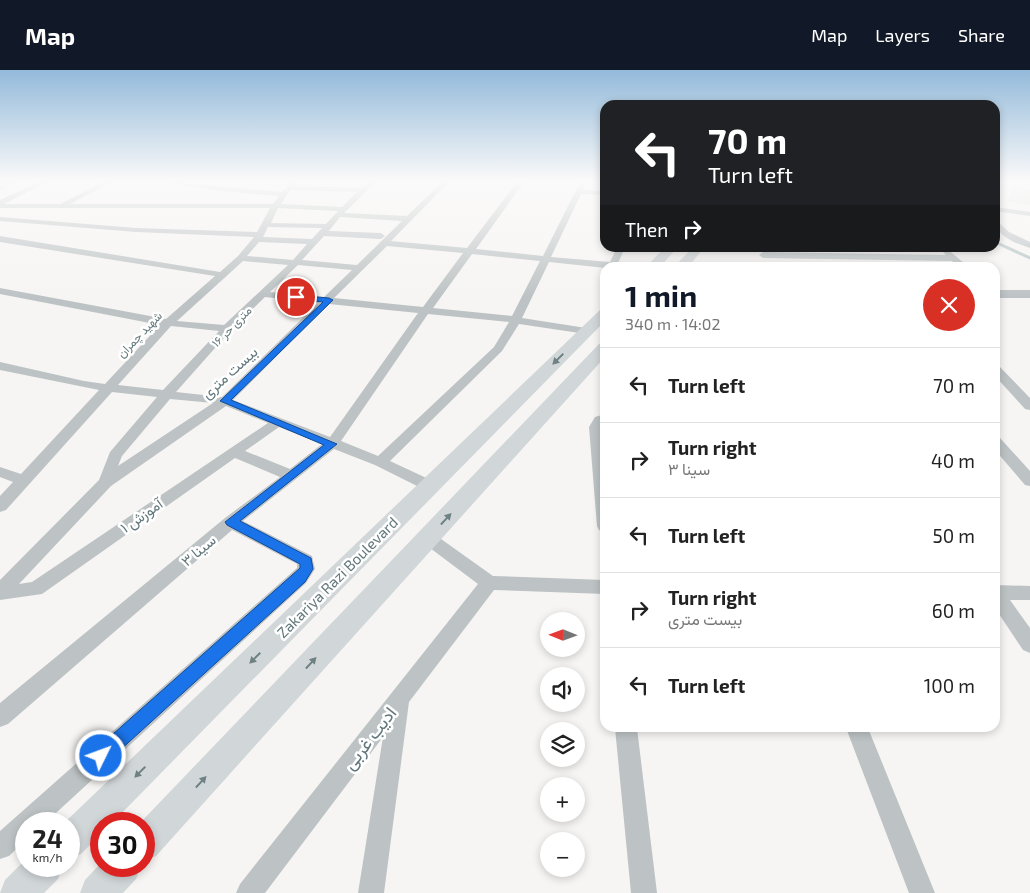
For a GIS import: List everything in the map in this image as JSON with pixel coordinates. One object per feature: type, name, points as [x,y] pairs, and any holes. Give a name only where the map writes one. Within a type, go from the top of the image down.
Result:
[{"type":"main road","points":[[656,262],[667,252]]},
{"type":"main road","points":[[685,262],[694,252]]},
{"type":"main road","name":"Zakariya Razi Boulevard","points":[[80,831],[600,318]]},
{"type":"main road","points":[[155,832],[600,352]]},
{"type":"main road","points":[[18,893],[34,877]]},
{"type":"main road","points":[[98,893],[113,877]]},
{"type":"street","points":[[20,220],[314,242]]},
{"type":"street","name":"شهید چمران","points":[[0,506],[107,387],[168,323],[241,258],[269,220]]},
{"type":"street","name":"۱۶ متری حر","points":[[106,482],[115,455],[166,395],[227,328],[296,262],[334,220]]},
{"type":"street","name":"بیست متری","points":[[0,593],[106,482],[225,401],[361,268],[383,240],[406,220]]},
{"type":"street","name":"سینا ۳","points":[[0,717],[231,522],[332,444],[426,310],[493,220]]},
{"type":"street","points":[[380,462],[498,349],[516,320],[565,220]]},
{"type":"street","points":[[266,225],[326,230],[470,252],[600,264]]},
{"type":"street","points":[[1000,227],[1006,234],[1030,245]]},
{"type":"street","points":[[0,239],[223,275]]},
{"type":"street","points":[[777,252],[857,257],[954,258]]},
{"type":"street","points":[[852,252],[862,262]]},
{"type":"street","points":[[946,252],[959,262]]},
{"type":"street","points":[[241,258],[361,268]]},
{"type":"street","points":[[0,291],[168,323],[227,328]]},
{"type":"street","points":[[1000,293],[1030,294]]},
{"type":"street","points":[[262,294],[516,320],[586,331]]},
{"type":"street","points":[[0,366],[107,387],[225,401],[380,462],[430,486]]},
{"type":"street","points":[[1000,374],[1030,406]]},
{"type":"street","points":[[1013,387],[1030,388]]},
{"type":"street","points":[[600,420],[596,427],[600,471]]},
{"type":"street","name":"آموزش ۱","points":[[0,593],[36,589],[278,422]]},
{"type":"street","points":[[1000,447],[1030,481]]},
{"type":"street","points":[[233,452],[290,475]]},
{"type":"street","points":[[0,472],[24,480]]},
{"type":"street","points":[[0,847],[300,578],[306,569],[306,562],[231,522]]},
{"type":"street","points":[[428,538],[489,583],[600,587]]},
{"type":"street","name":"ادیب غربی","points":[[249,893],[489,583]]},
{"type":"street","points":[[1000,592],[1030,593]]},
{"type":"street","points":[[1000,599],[1030,644]]},
{"type":"street","points":[[275,600],[297,616]]},
{"type":"street","points":[[371,893],[399,699]]},
{"type":"street","points":[[626,732],[644,893]]},
{"type":"street","points":[[859,732],[922,893]]},
{"type":"waterway","points":[[1000,244],[1030,258]]},
{"type":"route","points":[[101,756],[300,578],[306,569],[306,562],[231,522],[332,444],[225,401],[329,300],[296,297]]}]
